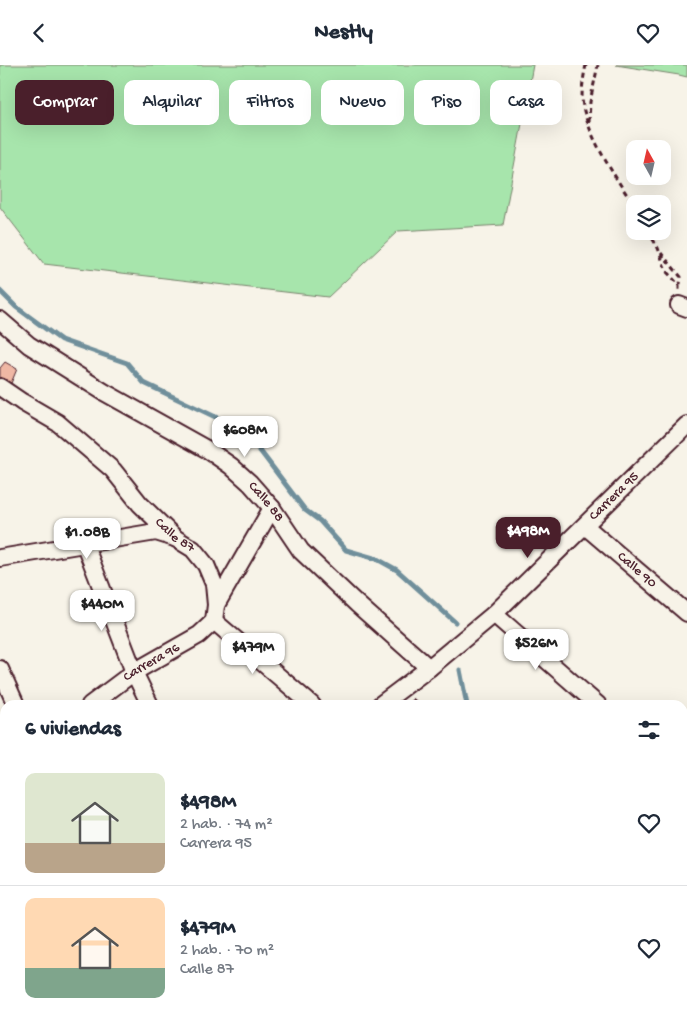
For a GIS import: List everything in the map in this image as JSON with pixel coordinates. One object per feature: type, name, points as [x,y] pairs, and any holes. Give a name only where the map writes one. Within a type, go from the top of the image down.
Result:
[{"type":"street","name":"Calle 88","points":[[0,320],[29,345],[88,382],[208,450],[231,466],[250,483],[272,508],[301,551],[429,668]]},
{"type":"street","name":"Calle 87","points":[[0,387],[58,423],[113,470],[140,504],[175,538],[193,549],[206,565],[214,584],[216,605],[214,621]]},
{"type":"street","name":"Carrera 95","points":[[387,700],[429,668],[494,614],[687,425]]},
{"type":"street","points":[[216,605],[272,508]]},
{"type":"street","name":"Calle 90","points":[[584,526],[687,613]]},
{"type":"street","points":[[0,558],[156,532],[175,538]]},
{"type":"street","points":[[85,545],[134,673],[148,700]]},
{"type":"street","points":[[494,614],[592,700]]},
{"type":"street","points":[[214,621],[306,700]]},
{"type":"street","name":"Carrera 96","points":[[97,700],[134,673],[199,635],[214,621]]},
{"type":"street","points":[[0,669],[14,700]]},
{"type":"path","points":[[586,65],[583,79],[583,110],[595,141],[628,195]]},
{"type":"path","points":[[589,125],[590,102],[598,65]]},
{"type":"path","points":[[653,240],[681,277],[680,285],[683,306]]},
{"type":"path","points":[[658,248],[666,271],[680,285]]},
{"type":"green space","points":[[0,65],[533,65],[530,80],[490,80],[490,125],[522,125],[503,225],[398,231],[328,297],[44,264],[0,207]]},
{"type":"green space","points":[[616,65],[687,65],[687,77],[679,75]]},
{"type":"building","points":[[5,362],[17,369],[9,388],[0,382],[0,368]]},
{"type":"waterway","points":[[0,291],[16,307],[61,340],[127,363],[144,383],[245,431],[305,510],[320,521],[346,550],[377,559],[397,570],[455,622]]},
{"type":"waterway","points":[[460,670],[466,700]]}]
